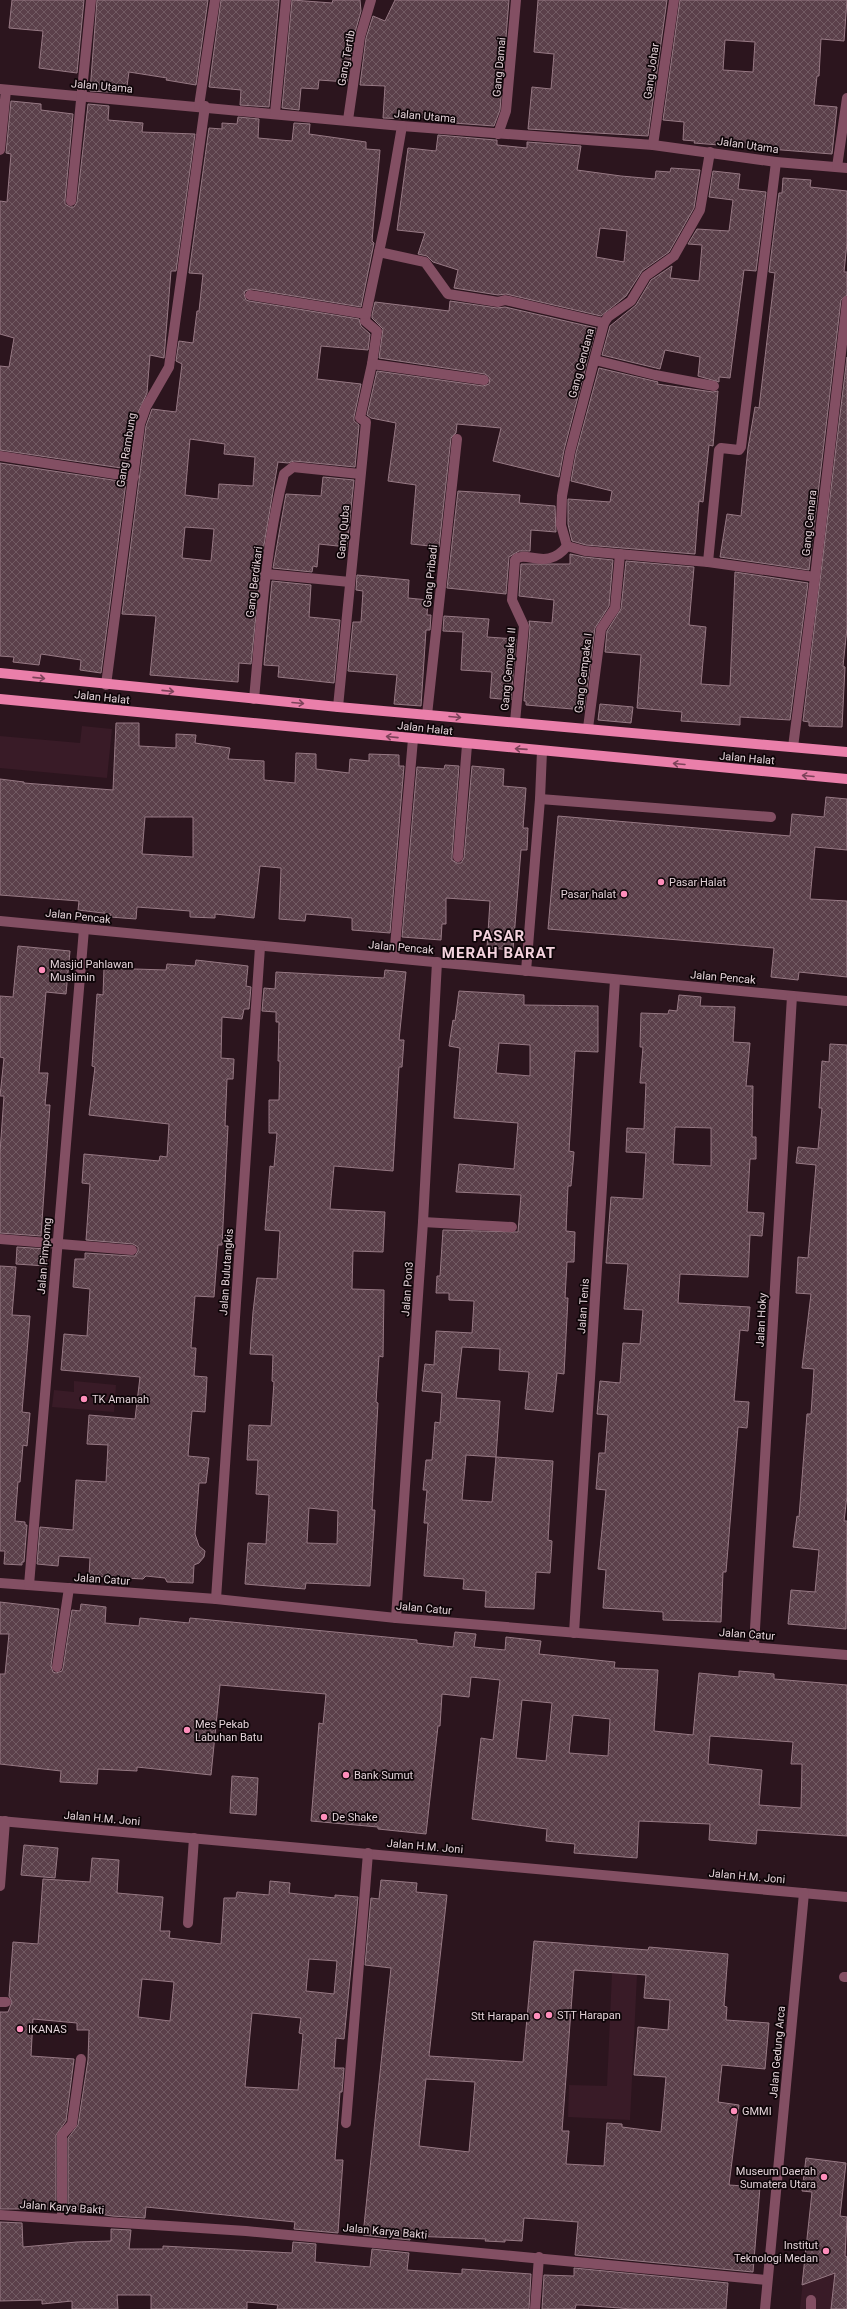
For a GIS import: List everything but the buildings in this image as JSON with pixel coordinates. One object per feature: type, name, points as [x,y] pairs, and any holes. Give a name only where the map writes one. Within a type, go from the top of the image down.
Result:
[{"type":"main road","name":"Jalan Halat","points":[[0,673],[106,685],[338,707],[847,752]]},
{"type":"main road","name":"Jalan Halat","points":[[0,699],[467,745],[542,750],[847,779]]},
{"type":"street","points":[[71,201],[91,0]]},
{"type":"street","name":"Gang Rambung","points":[[106,685],[140,424],[146,406],[169,368],[215,0]]},
{"type":"street","points":[[275,113],[286,0]]},
{"type":"street","name":"Gang Tertib","points":[[348,120],[360,37],[370,0]]},
{"type":"street","name":"Gang Damai","points":[[498,134],[506,111],[508,99],[516,0]]},
{"type":"street","name":"Gang Johar","points":[[652,145],[674,0]]},
{"type":"street","points":[[0,150],[3,89]]},
{"type":"street","name":"Jalan Utama","points":[[3,89],[202,106],[402,126],[652,145],[776,162],[842,168]]},
{"type":"street","points":[[842,168],[847,98]]},
{"type":"street","points":[[402,126],[365,321],[378,331],[372,364],[484,380]]},
{"type":"street","name":"Gang Cendana","points":[[567,546],[561,525],[562,496],[570,452],[604,323],[608,317],[631,301],[646,276],[674,256],[700,210],[710,152]]},
{"type":"street","points":[[708,562],[720,450],[722,448],[740,450],[741,447],[776,162]]},
{"type":"street","points":[[379,252],[425,262],[448,294],[498,302],[505,300],[604,323]]},
{"type":"street","points":[[250,295],[366,314]]},
{"type":"street","name":"Gang Cemara","points":[[793,747],[815,577],[847,301]]},
{"type":"street","points":[[595,360],[654,375],[714,386]]},
{"type":"street","name":"Gang Quba","points":[[338,707],[366,422],[360,418],[372,364]]},
{"type":"street","name":"Gang Pribadi","points":[[427,715],[457,439]]},
{"type":"street","points":[[0,456],[134,477]]},
{"type":"street","name":"Gang Berdikari","points":[[254,699],[266,574],[275,516],[284,474],[287,470],[293,467],[360,474]]},
{"type":"street","points":[[567,546],[585,552],[708,562],[815,577]]},
{"type":"street","name":"Gang Cempaka II","points":[[516,722],[524,626],[512,600],[515,560],[520,557],[550,560],[560,555],[567,546]]},
{"type":"street","name":"Gang Cempaka I","points":[[588,728],[601,629],[614,608],[620,554]]},
{"type":"street","points":[[266,574],[350,582]]},
{"type":"street","points":[[394,958],[413,739]]},
{"type":"street","points":[[458,857],[467,745]]},
{"type":"street","points":[[526,971],[540,799],[542,750]]},
{"type":"street","points":[[540,799],[771,817]]},
{"type":"street","name":"Jalan Pencak","points":[[0,921],[260,947],[394,958],[847,1001]]},
{"type":"street","name":"Jalan Pimpomg","points":[[29,1585],[84,929]]},
{"type":"street","name":"Jalan Bulutangkis","points":[[216,1600],[260,947]]},
{"type":"street","name":"Jalan Pon3","points":[[396,1618],[423,1222],[437,962]]},
{"type":"street","name":"Jalan Tenis","points":[[574,1633],[615,980]]},
{"type":"street","name":"Jalan Hoky","points":[[754,1646],[792,996]]},
{"type":"street","points":[[423,1222],[512,1227]]},
{"type":"street","points":[[0,1239],[57,1245],[132,1250]]},
{"type":"street","name":"Jalan Catur","points":[[0,1583],[216,1600],[396,1618],[574,1633],[847,1654]]},
{"type":"street","points":[[57,1667],[69,1588]]},
{"type":"street","points":[[0,1886],[2,1821]]},
{"type":"street","name":"Jalan H.M. Joni","points":[[2,1821],[847,1897]]},
{"type":"street","points":[[188,1923],[194,1838]]},
{"type":"street","points":[[346,2123],[368,1853]]},
{"type":"street","name":"Jalan Gedung Arca","points":[[765,2309],[804,1893]]},
{"type":"street","points":[[62,2219],[62,2135],[72,2124],[81,2059]]},
{"type":"street","name":"Jalan Karya Bakti","points":[[0,2215],[246,2230],[767,2280]]},
{"type":"street","points":[[535,2309],[539,2257]]},
{"type":"shaded area","points":[[82,726],[112,729],[107,778],[0,768],[0,736],[80,743]]},
{"type":"shaded area","name":"TK Amanah","points":[[74,1381],[116,1385],[114,1412],[52,1407],[54,1390],[74,1392]]},
{"type":"shaded area","points":[[612,1973],[637,1975],[630,2120],[568,2117],[569,2085],[607,2086]]},
{"type":"shaded area","name":"Institut Teknologi Medan","points":[[810,2213],[847,2217],[847,2309],[800,2309]]},
{"type":"place","name":"Pasar Halat","points":[[661,882]]},
{"type":"place","name":"Pasar halat","points":[[624,894]]},
{"type":"place","name":"Masjid Pahlawan Muslimin","points":[[42,970]]},
{"type":"place","name":"TK Amanah","points":[[84,1399]]},
{"type":"place","name":"Mes Pekab Labuhan Batu","points":[[187,1730]]},
{"type":"place","name":"Bank Sumut","points":[[346,1775]]},
{"type":"place","name":"De Shake","points":[[324,1817]]},
{"type":"place","name":"STT Harapan","points":[[549,2015]]},
{"type":"place","name":"Stt Harapan","points":[[537,2016]]},
{"type":"place","name":"IKANAS","points":[[20,2029]]},
{"type":"place","name":"GMMI","points":[[734,2111]]},
{"type":"place","name":"Museum Daerah Sumatera Utara","points":[[824,2177]]},
{"type":"place","name":"Institut Teknologi Medan","points":[[826,2251]]},
{"type":"district","name":"PASAR MERAH BARAT","points":[[499,944]]}]
